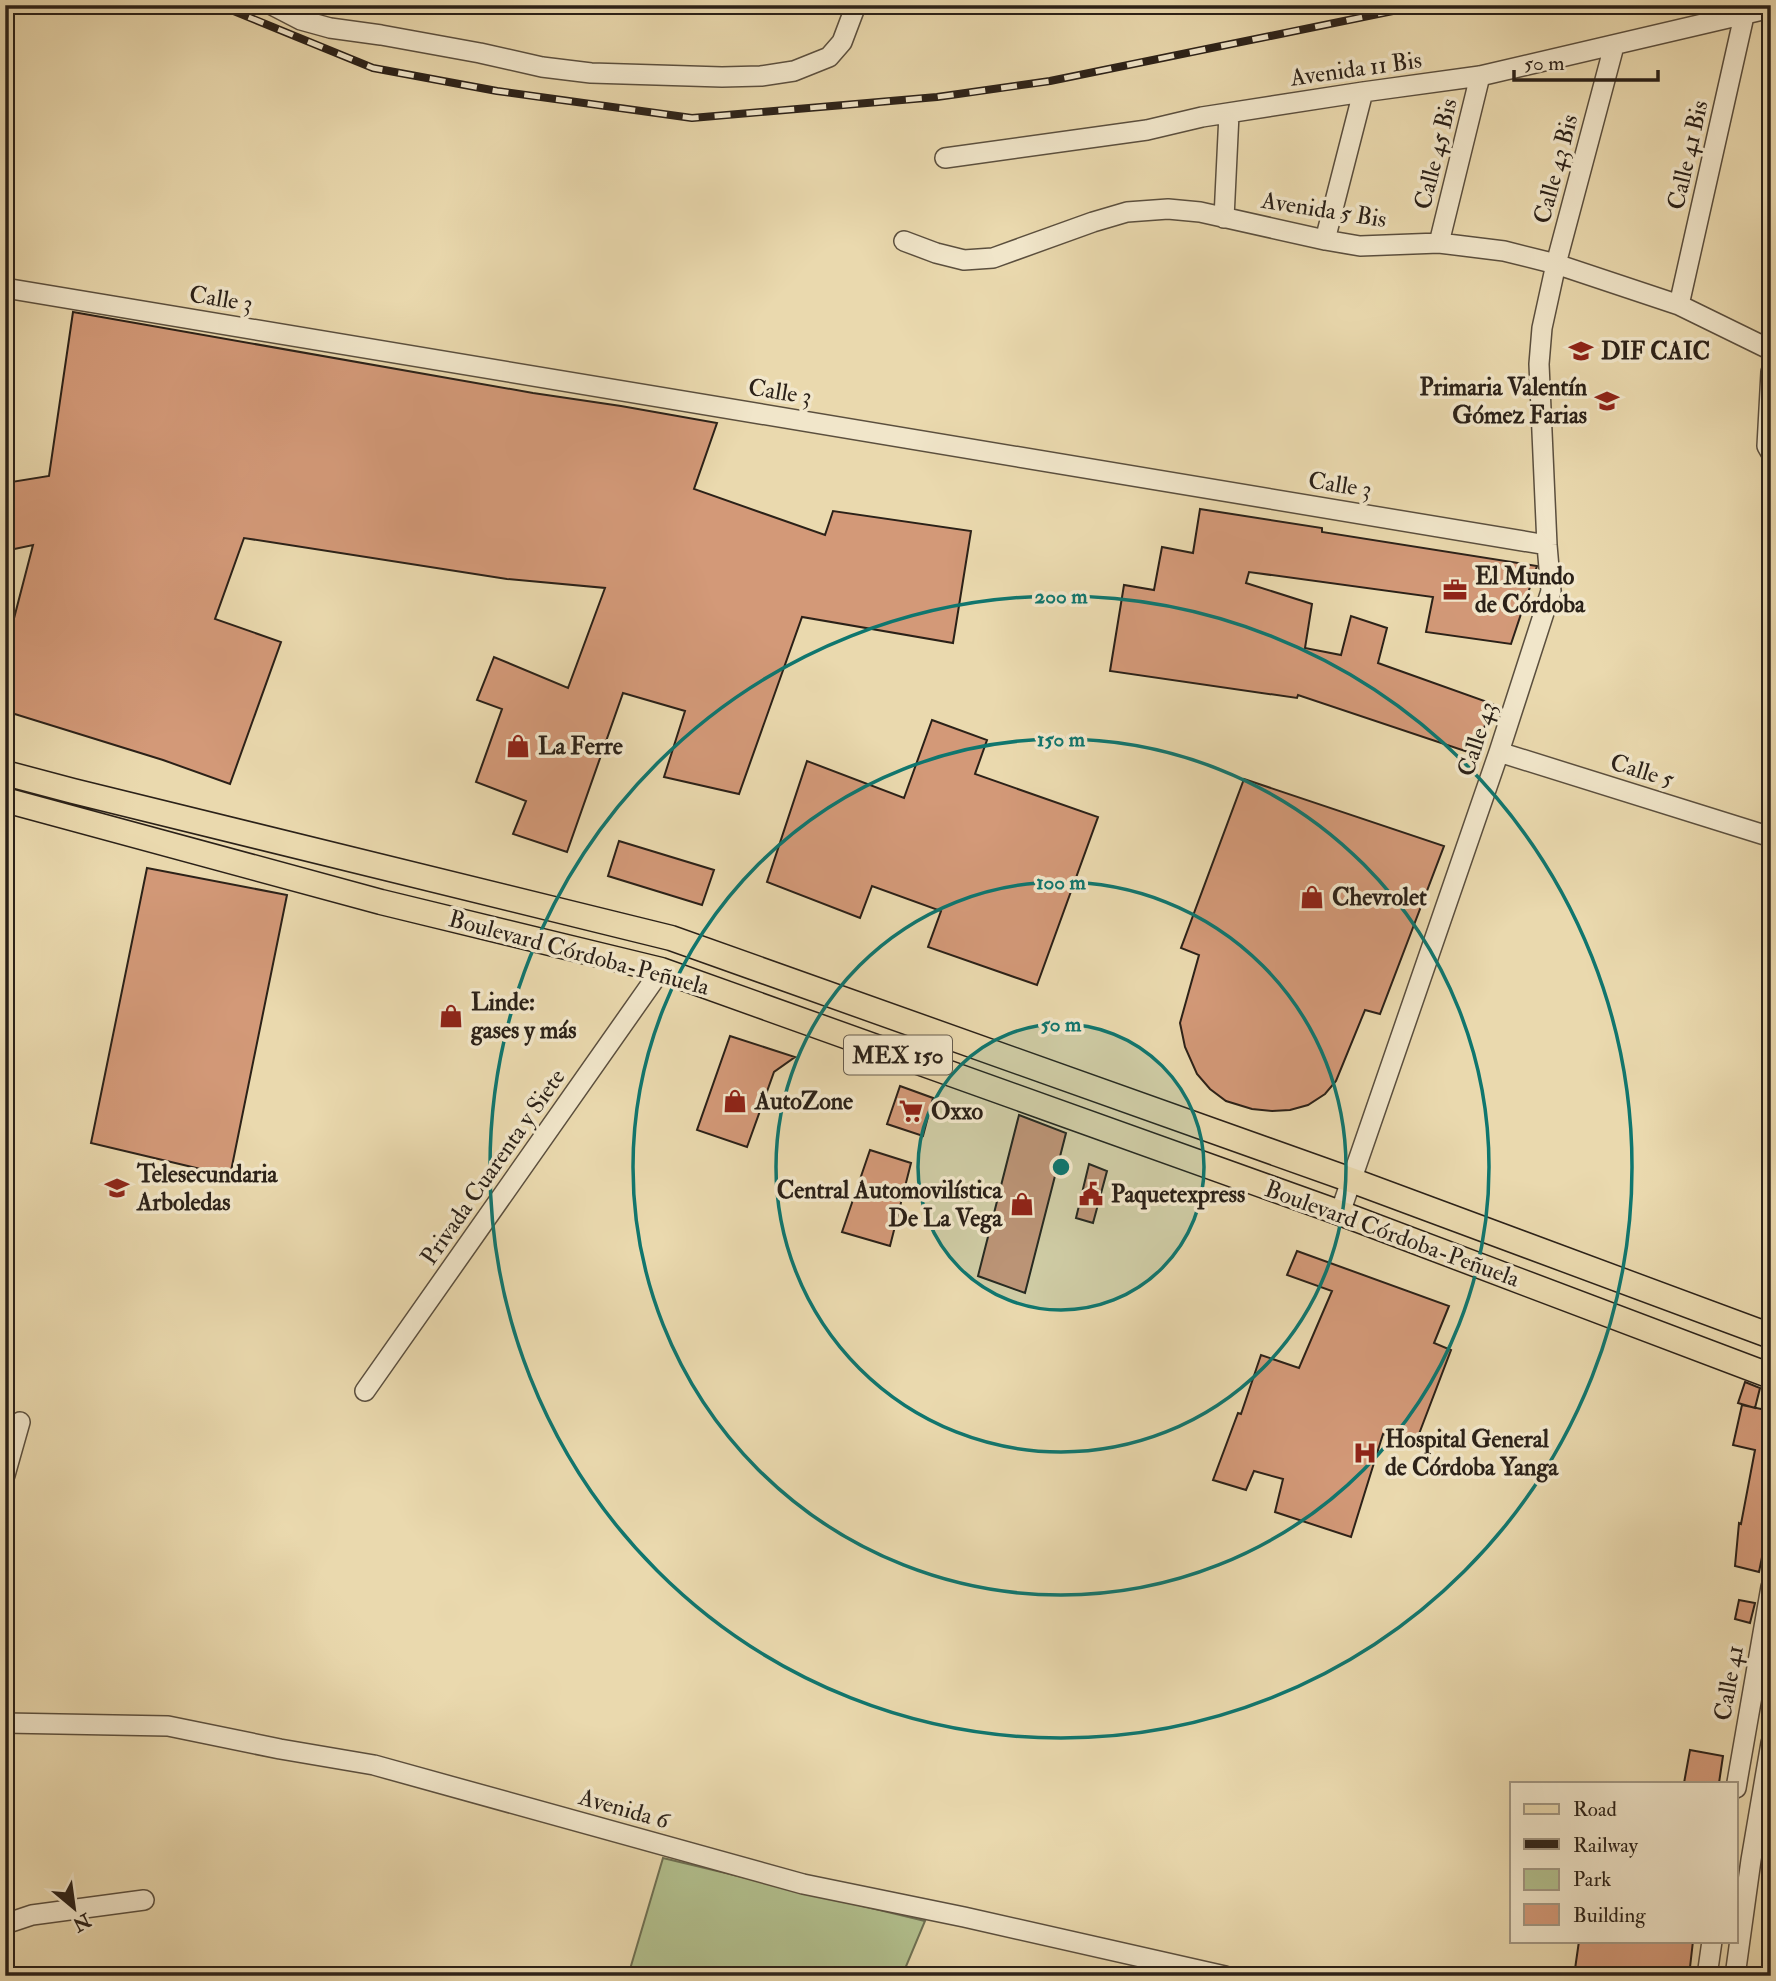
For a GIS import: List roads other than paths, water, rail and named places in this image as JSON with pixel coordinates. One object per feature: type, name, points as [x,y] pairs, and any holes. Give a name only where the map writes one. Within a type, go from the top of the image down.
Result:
[{"type":"main road","name":"Boulevard Córdoba-Peñuela","points":[[5,773],[671,938],[1351,1180],[1771,1336]]},
{"type":"main road","name":"Boulevard Córdoba-Peñuela","points":[[5,800],[382,902],[661,970],[1340,1213],[1771,1376]]},
{"type":"main road","points":[[661,970],[671,938]]},
{"type":"street","points":[[272,5],[301,20],[330,28],[394,37],[542,67],[591,73],[722,77],[761,76],[794,71],[829,57],[842,42],[856,5]]},
{"type":"street","name":"Avenida 11 Bis","points":[[945,158],[1147,130],[1202,117],[1480,76],[1771,8]]},
{"type":"street","name":"Calle 41 Bis","points":[[1679,305],[1744,16]]},
{"type":"street","name":"Calle 43 Bis","points":[[1556,264],[1614,46]]},
{"type":"street","name":"Calle 45 Bis","points":[[1439,243],[1480,76]]},
{"type":"street","points":[[1325,240],[1363,92]]},
{"type":"street","points":[[1224,218],[1229,114]]},
{"type":"street","name":"Avenida 5 Bis","points":[[904,241],[964,260],[993,258],[1127,212],[1168,209],[1200,212],[1360,246],[1439,243],[1504,251],[1556,264],[1679,305],[1771,350]]},
{"type":"street","name":"Calle 43","points":[[1340,1213],[1499,752],[1551,591],[1539,364],[1542,328],[1556,264]]},
{"type":"street","name":"Calle 3","points":[[5,288],[1547,545]]},
{"type":"street","points":[[1771,372],[1767,446],[1771,453]]},
{"type":"street","name":"Calle 5","points":[[1499,752],[1771,837]]},
{"type":"street","name":"Privada Cuarenta y Siete","points":[[365,1391],[661,970]]},
{"type":"street","points":[[5,1475],[20,1422]]},
{"type":"street","name":"Calle 41","points":[[1737,1782],[1770,1594]]},
{"type":"street","name":"Avenida 6","points":[[5,1723],[168,1726],[374,1765],[803,1884],[1225,1976]]},
{"type":"street","points":[[1738,1932],[1743,1858],[1771,1743]]},
{"type":"street","points":[[5,1924],[32,1915],[144,1900]]},
{"type":"street","points":[[1707,1976],[1712,1942]]},
{"type":"street","points":[[1735,1976],[1737,1942]]},
{"type":"railway","points":[[219,5],[373,68],[497,91],[692,118],[937,97],[1050,81],[1422,5]]},
{"type":"place","name":"DIF CAIC","points":[[1581,351]]},
{"type":"place","name":"Primaria Valentín Gómez Farias","points":[[1607,401]]},
{"type":"place","name":"El Mundo de Córdoba","points":[[1455,590]]},
{"type":"place","name":"La Ferre","points":[[518,746]]},
{"type":"place","name":"Chevrolet","points":[[1312,897]]},
{"type":"place","name":"Linde: gases y más","points":[[451,1016]]},
{"type":"place","name":"AutoZone","points":[[735,1101]]},
{"type":"place","name":"Oxxo","points":[[911,1111]]},
{"type":"place","name":"Telesecundaria Arboledas","points":[[117,1188]]},
{"type":"place","name":"Paquetexpress","points":[[1091,1194]]},
{"type":"place","name":"Central Automovilística De La Vega","points":[[1022,1204]]},
{"type":"place","name":"Hospital General de Córdoba Yanga","points":[[1365,1453]]}]
